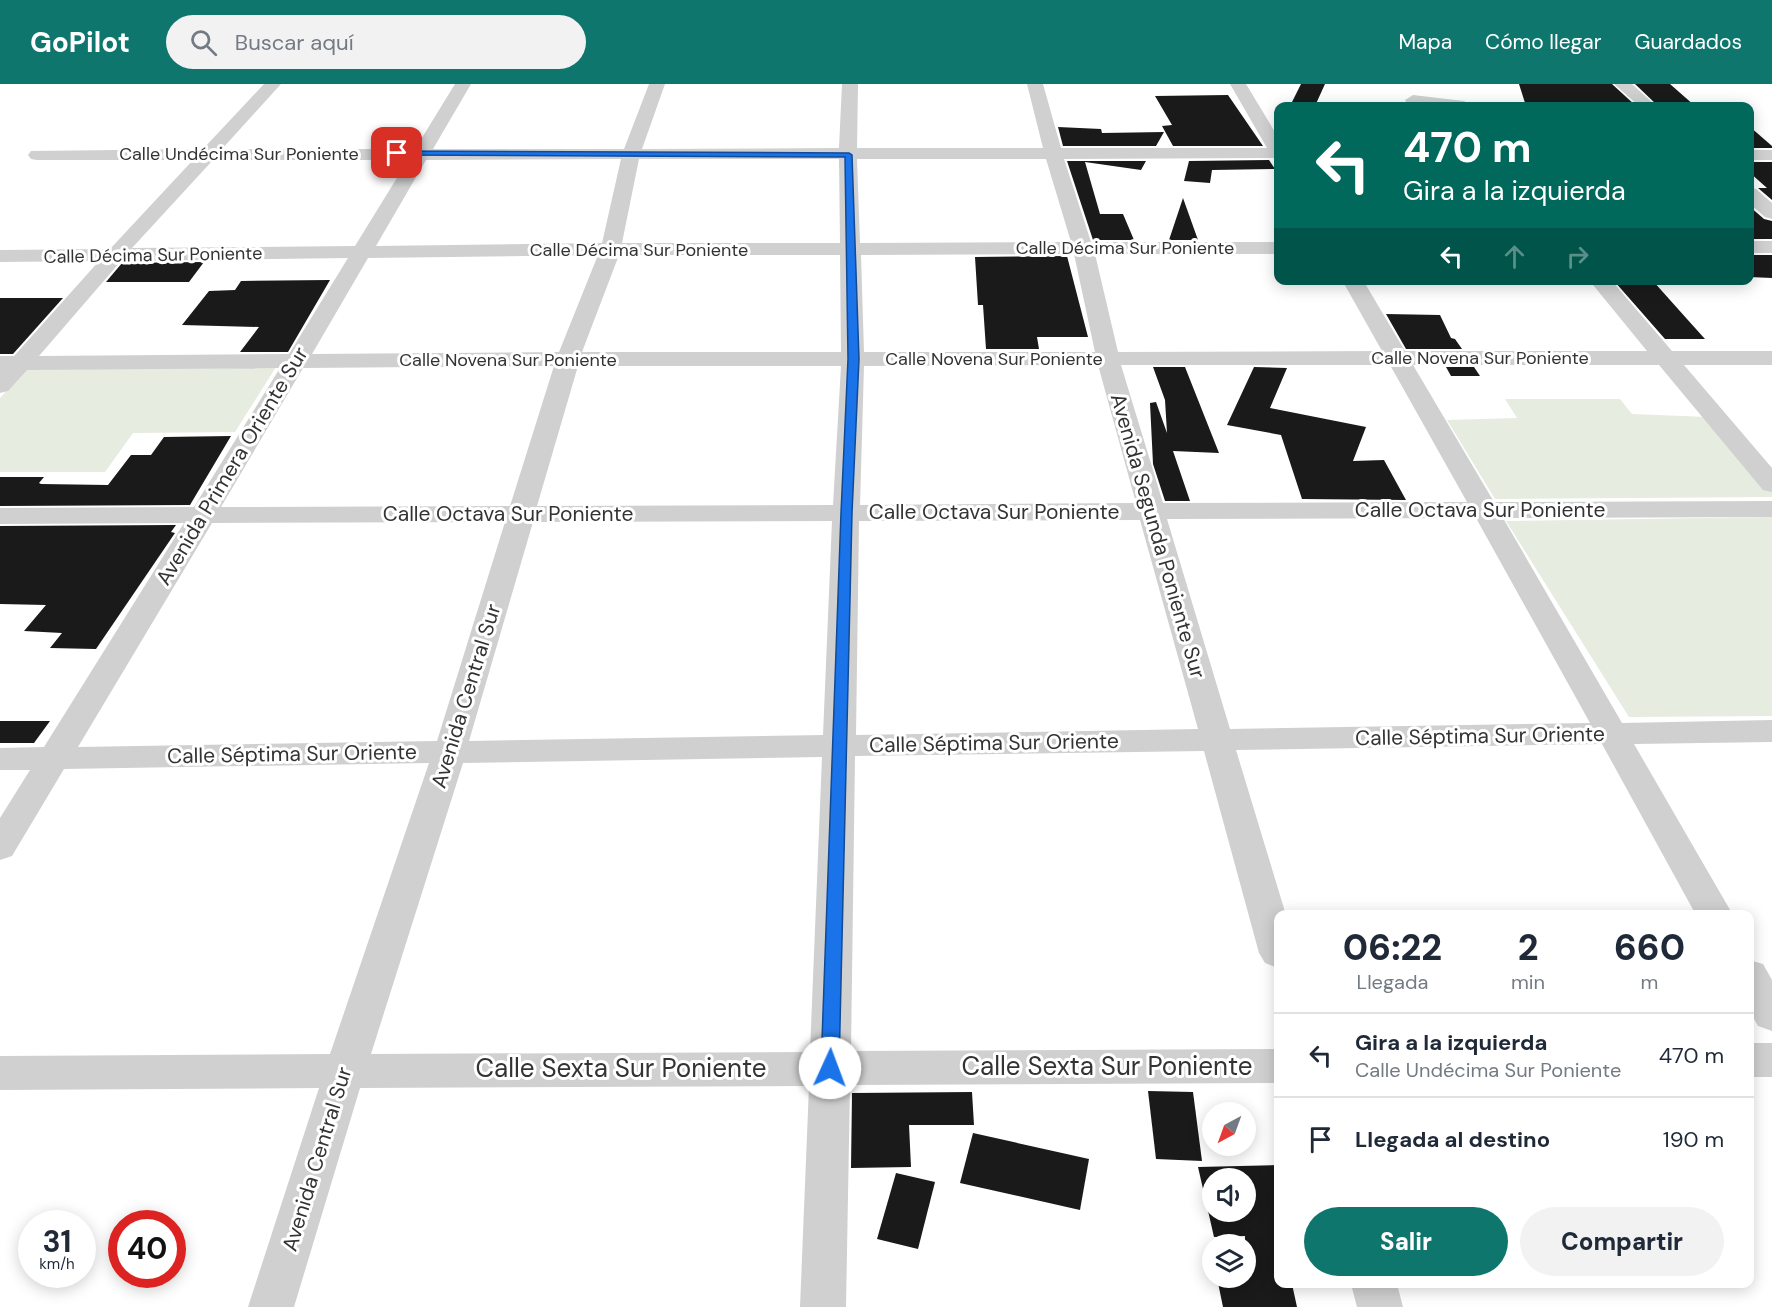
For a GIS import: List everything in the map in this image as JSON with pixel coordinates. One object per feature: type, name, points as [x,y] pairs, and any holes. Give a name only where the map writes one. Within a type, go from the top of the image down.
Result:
[{"type":"street","points":[[0,386],[11,363],[115,255],[273,84]]},
{"type":"street","name":"Avenida Primera Oriente Sur","points":[[0,847],[463,84]]},
{"type":"street","name":"Avenida Central Sur","points":[[271,1307],[345,1070],[450,751],[568,359],[611,249],[631,155],[657,84]]},
{"type":"street","points":[[823,1307],[846,513],[854,359],[849,155],[850,84]]},
{"type":"street","name":"Avenida Segunda Poniente Sur","points":[[1035,84],[1053,153],[1083,248],[1108,359],[1274,938]]},
{"type":"street","points":[[1238,84],[1274,145]]},
{"type":"street","points":[[1412,102],[1419,84]]},
{"type":"street","points":[[1622,84],[1643,102]]},
{"type":"street","name":"Calle Undécima Sur Poniente","points":[[38,155],[421,153],[849,155],[1274,152]]},
{"type":"street","points":[[1754,155],[1772,155]]},
{"type":"street","points":[[1754,197],[1772,213]]},
{"type":"street","points":[[1754,247],[1772,247]]},
{"type":"street","name":"Calle Décima Sur Poniente","points":[[0,256],[611,249],[1274,248]]},
{"type":"street","points":[[1355,285],[1712,910]]},
{"type":"street","points":[[1603,285],[1772,484]]},
{"type":"street","name":"Calle Novena Sur Poniente","points":[[11,363],[568,359],[1772,358]]},
{"type":"street","name":"Calle Octava Sur Poniente","points":[[0,516],[1772,509]]},
{"type":"street","name":"Calle Séptima Sur Oriente","points":[[0,759],[1772,731]]},
{"type":"street","points":[[1754,984],[1772,1015]]},
{"type":"street","points":[[1754,1060],[1772,1060]]},
{"type":"street","name":"Calle Sexta Sur Poniente","points":[[0,1072],[1274,1066]]},
{"type":"street","points":[[1375,1288],[1380,1307]]},
{"type":"shaded area","points":[[276,367],[235,432],[133,433],[105,472],[0,472],[0,398],[27,368]]},
{"type":"shaded area","points":[[1505,399],[1620,399],[1632,414],[1707,417],[1772,492],[1772,497],[1495,499],[1447,420],[1517,418]]},
{"type":"shaded area","points":[[1772,517],[1772,716],[1629,717],[1506,521]]},
{"type":"building","points":[[1301,84],[1325,84],[1317,102],[1292,102]]},
{"type":"building","points":[[1519,84],[1612,84],[1632,102],[1525,102]]},
{"type":"building","points":[[1635,84],[1670,84],[1690,102],[1654,102]]},
{"type":"building","points":[[1228,95],[1263,146],[1173,146],[1162,126],[1172,125],[1155,96]]},
{"type":"building","points":[[1058,127],[1101,129],[1102,133],[1164,132],[1156,146],[1063,146]]},
{"type":"building","points":[[1754,130],[1772,146],[1772,148],[1754,148]]},
{"type":"building","points":[[1269,160],[1274,169],[1212,170],[1210,183],[1184,181],[1189,161]]},
{"type":"building","points":[[1067,161],[1146,161],[1141,170],[1085,162],[1100,214],[1123,214],[1134,240],[1093,240]]},
{"type":"building","points":[[1754,162],[1772,162],[1772,200],[1758,188],[1767,188],[1754,176]]},
{"type":"building","points":[[1183,198],[1198,240],[1169,240]]},
{"type":"building","points":[[1754,210],[1764,219],[1772,221],[1772,239],[1754,239]]},
{"type":"building","points":[[1754,255],[1772,255],[1772,278],[1754,277]]},
{"type":"building","points":[[1067,256],[1088,337],[1037,337],[1039,349],[986,349],[983,305],[978,305],[975,257]]},
{"type":"building","points":[[204,262],[189,282],[106,282],[122,263]]},
{"type":"building","points":[[330,280],[288,352],[240,352],[259,327],[182,325],[209,291],[235,290],[241,281]]},
{"type":"building","points":[[1618,285],[1657,285],[1705,339],[1665,339]]},
{"type":"building","points":[[0,298],[63,298],[13,354],[0,354]]},
{"type":"building","points":[[1386,314],[1440,315],[1451,338],[1455,339],[1462,349],[1406,349]]},
{"type":"building","points":[[1153,367],[1185,367],[1219,453],[1173,451],[1190,501],[1165,501],[1153,464],[1150,403],[1156,402],[1167,433],[1165,400]]},
{"type":"building","points":[[1254,367],[1287,368],[1270,408],[1366,427],[1353,461],[1384,460],[1406,500],[1302,499],[1281,435],[1227,425]]},
{"type":"building","points":[[1446,367],[1474,367],[1480,376],[1451,376]]},
{"type":"building","points":[[231,436],[190,505],[0,506],[0,477],[44,477],[39,483],[41,484],[108,485],[131,455],[151,455],[164,437]]},
{"type":"building","points":[[176,525],[171,532],[175,533],[96,649],[50,648],[62,633],[24,631],[46,605],[0,604],[0,526]]},
{"type":"building","points":[[0,721],[50,721],[34,743],[0,743]]},
{"type":"building","points":[[1148,1091],[1193,1092],[1202,1161],[1156,1159]]},
{"type":"building","points":[[972,1092],[974,1125],[909,1125],[911,1167],[851,1168],[852,1093]]},
{"type":"building","points":[[973,1133],[1089,1159],[1080,1210],[960,1183]]},
{"type":"building","points":[[1274,1165],[1274,1288],[1293,1288],[1297,1307],[1223,1307],[1219,1288],[1256,1288],[1256,1234],[1213,1234],[1211,1222],[1256,1222],[1256,1168],[1202,1168],[1202,1184],[1198,1167]]},
{"type":"building","points":[[896,1173],[935,1182],[918,1249],[877,1239]]},
{"type":"route","points":[[397,153],[849,155],[854,359],[846,513],[830,1068]]}]
